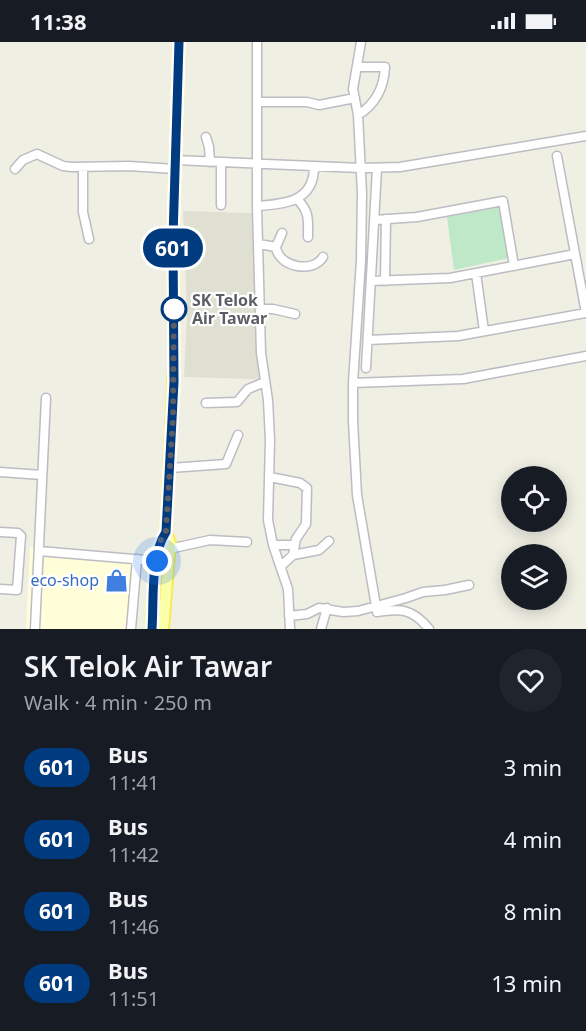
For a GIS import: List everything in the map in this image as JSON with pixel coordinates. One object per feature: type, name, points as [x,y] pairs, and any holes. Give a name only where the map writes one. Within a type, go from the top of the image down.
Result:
[{"type":"main road","points":[[163,629],[169,549],[166,532],[174,364],[173,237],[178,44]]},
{"type":"main road","points":[[153,629],[159,543],[166,532]]},
{"type":"street","points":[[257,42],[257,206],[261,353],[269,419],[268,520],[273,544],[288,589],[290,629]]},
{"type":"street","points":[[361,42],[353,88],[358,115],[361,168],[361,260],[353,383],[357,495],[377,612],[395,610],[411,612],[418,616],[429,629]]},
{"type":"street","points":[[357,67],[385,67],[385,77],[378,95],[370,106],[358,115]]},
{"type":"street","points":[[258,102],[304,102],[319,105],[355,99]]},
{"type":"street","points":[[15,169],[23,160],[37,154],[63,166],[83,168],[210,162],[377,168],[423,164],[586,136]]},
{"type":"street","points":[[206,137],[210,162]]},
{"type":"street","points":[[368,340],[458,336],[586,313],[557,156]]},
{"type":"street","points":[[221,163],[221,205]]},
{"type":"street","points":[[257,206],[282,204],[297,199],[308,188],[314,167]]},
{"type":"street","points":[[83,168],[83,212],[89,239]]},
{"type":"street","points":[[366,369],[377,168]]},
{"type":"street","points":[[297,199],[306,208],[308,214],[308,237]]},
{"type":"street","points":[[375,220],[417,217],[503,201],[514,266]]},
{"type":"street","points":[[385,281],[386,219]]},
{"type":"street","points":[[282,233],[276,247],[281,260],[291,265],[314,265],[320,263],[323,257]]},
{"type":"street","points":[[259,244],[276,247]]},
{"type":"street","points":[[371,282],[450,279],[575,254]]},
{"type":"street","points":[[476,273],[484,331]]},
{"type":"street","points":[[260,309],[273,309],[295,314]]},
{"type":"street","points":[[353,383],[464,379],[586,356]]},
{"type":"street","points":[[206,404],[237,402],[248,389],[265,382]]},
{"type":"street","points":[[35,629],[46,398]]},
{"type":"street","points":[[170,468],[226,464],[238,435]]},
{"type":"street","points":[[0,472],[42,475]]},
{"type":"street","points":[[270,477],[300,483],[307,488],[306,524],[294,544],[293,555]]},
{"type":"street","points":[[0,532],[18,533],[21,536],[17,590],[0,589]]},
{"type":"street","points":[[169,549],[210,540],[247,542]]},
{"type":"street","points":[[281,566],[293,555],[319,550],[329,541]]},
{"type":"street","points":[[273,544],[294,544]]},
{"type":"street","points":[[39,551],[157,561]]},
{"type":"street","points":[[132,629],[137,559]]},
{"type":"street","points":[[290,616],[308,614],[315,609],[327,608],[349,612],[376,607],[423,592],[469,585]]},
{"type":"street","points":[[321,629],[327,608]]},
{"type":"shaded area","points":[[501,207],[513,257],[454,270],[447,217]]},
{"type":"shaded area","points":[[183,211],[252,213],[259,379],[184,377],[187,315]]},
{"type":"shaded area","points":[[30,547],[136,555],[133,629],[26,629]]},
{"type":"bus line","name":"601","points":[[152,629],[159,543],[166,532],[173,416],[173,237],[179,42]]},
{"type":"place","name":"SK Telok Air Tawar","points":[[174,309]]},
{"type":"place","name":"eco-shop","points":[[117,580]]},
{"type":"route","points":[[157,561],[159,543],[166,532],[173,416],[174,309]]}]
